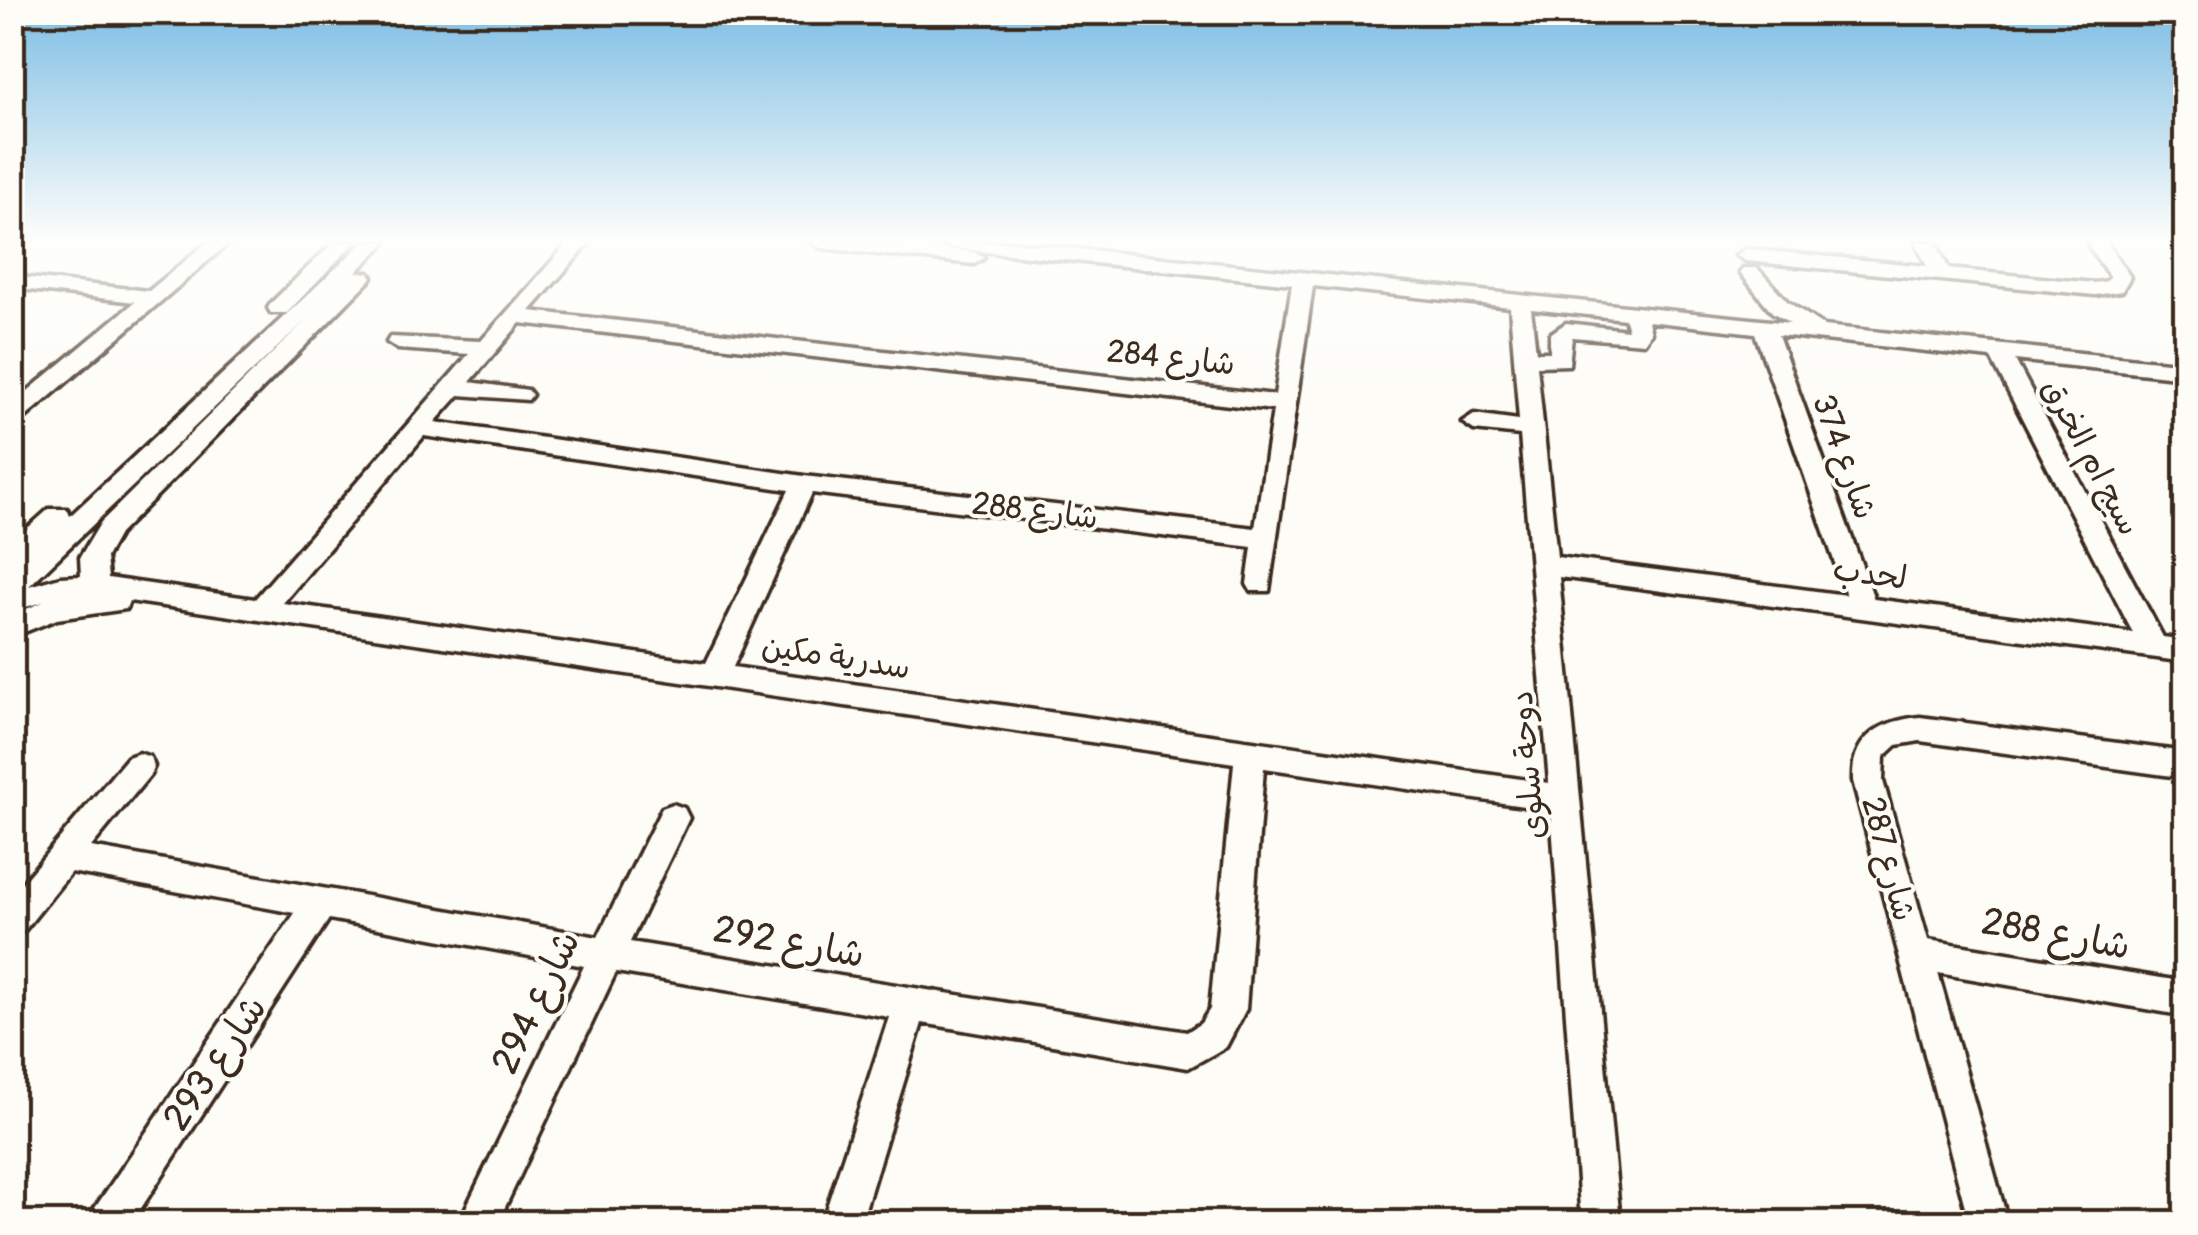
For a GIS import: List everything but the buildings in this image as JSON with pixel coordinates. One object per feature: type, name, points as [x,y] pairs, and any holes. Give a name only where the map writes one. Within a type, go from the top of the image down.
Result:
[{"type":"street","points":[[12,417],[151,300]]},
{"type":"street","points":[[12,586],[47,537],[289,300]]},
{"type":"street","points":[[96,586],[93,557],[110,528],[325,300]]},
{"type":"street","points":[[12,558],[47,537],[274,336],[328,300]]},
{"type":"street","points":[[263,608],[529,300]]},
{"type":"street","points":[[1260,584],[1300,300]]},
{"type":"street","points":[[1398,300],[1478,311],[1505,324],[1525,351],[1560,360],[1561,334],[1566,330],[1636,338],[1640,333],[1635,314]]},
{"type":"street","points":[[1488,300],[2186,371]]},
{"type":"street","points":[[1728,323],[1743,300]]},
{"type":"street","points":[[1776,300],[1820,333]]},
{"type":"street","name":"دوحة سلوى","points":[[1520,302],[1601,1222]]},
{"type":"street","name":"شارع 284","points":[[514,316],[1286,404]]},
{"type":"street","name":"شارع 374","points":[[1764,327],[1864,608]]},
{"type":"street","points":[[398,342],[483,348]]},
{"type":"street","name":"سيج ام الخرق","points":[[1998,351],[2154,647]]},
{"type":"street","points":[[453,386],[520,394]]},
{"type":"street","points":[[1474,422],[1532,429]]},
{"type":"street","name":"شارع 288","points":[[420,428],[804,484],[1266,539]]},
{"type":"street","points":[[715,674],[804,484]]},
{"type":"street","points":[[12,547],[47,537]]},
{"type":"street","points":[[47,537],[68,567],[96,586]]},
{"type":"street","name":"لحدب","points":[[1544,565],[2186,651]]},
{"type":"street","name":"سدرية مكين","points":[[12,601],[60,587],[96,586],[1566,799]]},
{"type":"street","points":[[12,628],[68,605],[180,598]]},
{"type":"street","name":"شارع 287","points":[[1988,1222],[1913,953],[1868,781],[1867,762],[1877,740],[1920,729],[2184,767]]},
{"type":"street","name":"شارع 292","points":[[64,857],[606,954],[1188,1050],[1210,1041],[1222,1026],[1228,1009],[1250,755]]},
{"type":"street","points":[[12,920],[139,766]]},
{"type":"street","name":"شارع 294","points":[[478,1222],[673,818]]},
{"type":"street","name":"شارع 293","points":[[109,1222],[321,903]]},
{"type":"street","name":"شارع 288","points":[[1913,953],[2186,999]]},
{"type":"street","points":[[842,1222],[910,1006]]}]
